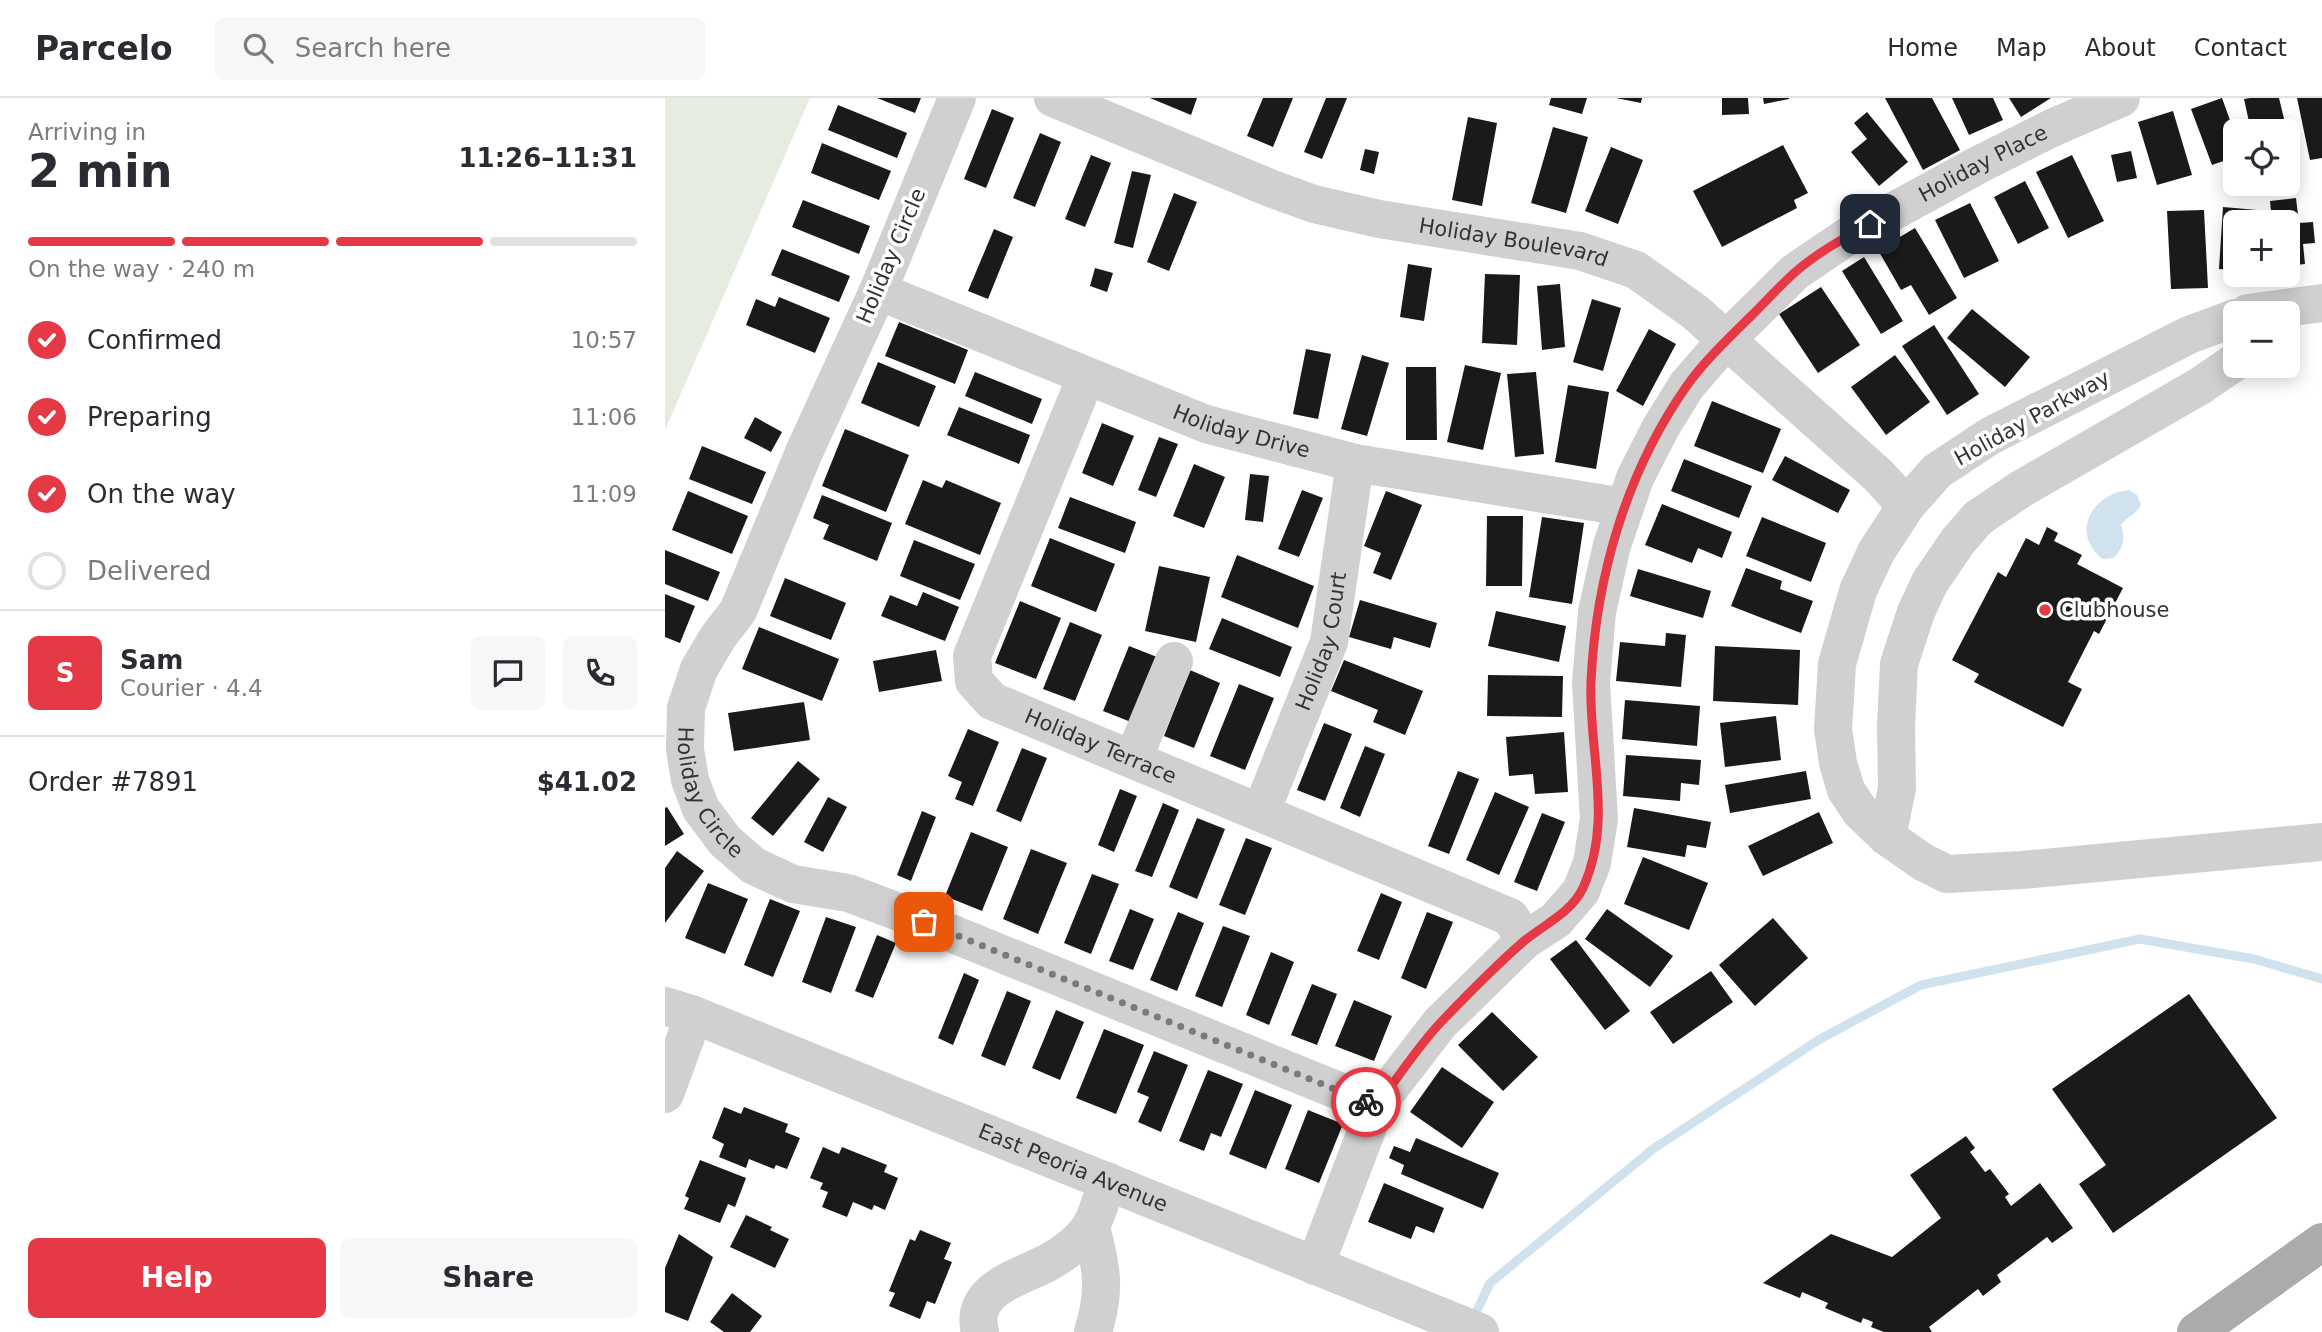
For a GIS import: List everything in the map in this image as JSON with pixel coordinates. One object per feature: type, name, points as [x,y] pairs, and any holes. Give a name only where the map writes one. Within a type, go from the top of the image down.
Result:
[{"type":"main road","points":[[2196,1332],[2322,1242]]},
{"type":"street","name":"Holiday Circle","points":[[957,98],[878,291],[805,450],[738,611],[718,636],[699,669],[687,708],[685,749],[690,780],[701,809],[725,841],[754,866],[793,884],[848,893],[899,912],[1376,1106]]},
{"type":"street","name":"Holiday Boulevard","points":[[1053,98],[1314,204],[1380,219],[1580,251],[1636,270],[1695,312],[1879,476],[1906,506]]},
{"type":"street","name":"Holiday Place","points":[[1315,1266],[1376,1106],[1440,1023],[1525,940],[1556,919],[1581,891],[1592,863],[1599,819],[1591,683],[1597,611],[1612,545],[1635,478],[1661,427],[1687,386],[1726,341],[1795,272],[1848,236],[1980,164],[2121,98]]},
{"type":"street","name":"Holiday Drive","points":[[878,291],[1206,424],[1355,463],[1624,507]]},
{"type":"street","name":"Holiday Parkway","points":[[2223,322],[2189,335],[1990,436],[1937,471],[1906,506],[1876,552],[1858,591],[1839,653],[1833,729],[1838,763],[1846,790],[1860,811],[1887,837],[1923,862],[1947,874],[1961,875],[2322,842]]},
{"type":"street","points":[[1887,837],[1897,788],[1895,750],[1899,664],[1916,612],[1930,582],[1958,541],[1978,518],[2021,489],[2223,370]]},
{"type":"street","name":"Holiday Terrace","points":[[1086,377],[972,656],[974,681],[992,701],[1510,917],[1525,940]]},
{"type":"street","name":"Holiday Court","points":[[1261,812],[1329,642],[1355,463]]},
{"type":"street","points":[[1133,759],[1174,661]]},
{"type":"street","points":[[665,1094],[680,1011]]},
{"type":"street","name":"East Peoria Avenue","points":[[680,1011],[1480,1332]]},
{"type":"street","points":[[980,1332],[978,1320],[981,1309],[992,1290],[1065,1252],[1091,1227],[1107,1181]]},
{"type":"street","points":[[1091,1227],[1101,1279],[1101,1303],[1093,1332]]},
{"type":"shaded area","points":[[665,98],[810,98],[665,430]]},
{"type":"water","points":[[2129,490],[2137,495],[2141,505],[2121,525],[2123,539],[2117,554],[2114,558],[2103,559],[2093,549],[2088,538],[2089,517],[2104,499]]},
{"type":"building","points":[[877,98],[921,98],[915,113]]},
{"type":"building","points":[[1150,98],[1197,98],[1191,115]]},
{"type":"building","points":[[1263,98],[1293,98],[1273,147],[1247,136]]},
{"type":"building","points":[[1326,98],[1347,98],[1322,159],[1304,152]]},
{"type":"building","points":[[1551,98],[1587,98],[1582,114],[1549,105]]},
{"type":"building","points":[[1616,98],[1642,98],[1641,103]]},
{"type":"building","points":[[1722,98],[1748,98],[1749,114],[1722,115]]},
{"type":"building","points":[[1763,98],[1789,98],[1789,99],[1764,104]]},
{"type":"building","points":[[1885,98],[1932,98],[1960,150],[1923,170]]},
{"type":"building","points":[[1952,98],[1993,98],[2003,120],[1969,135]]},
{"type":"building","points":[[2009,98],[2051,98],[2021,117]]},
{"type":"building","points":[[2222,98],[2230,119],[2223,119],[2223,161],[2212,165],[2191,109]]},
{"type":"building","points":[[2279,98],[2284,119],[2248,119],[2244,99]]},
{"type":"building","points":[[2297,98],[2322,98],[2322,158],[2310,160]]},
{"type":"building","points":[[838,105],[907,133],[897,158],[828,130]]},
{"type":"building","points":[[992,109],[1014,118],[986,188],[964,179]]},
{"type":"building","points":[[2173,111],[2192,175],[2157,185],[2138,122]]},
{"type":"building","points":[[1867,112],[1908,162],[1879,186],[1851,152],[1867,139],[1854,123]]},
{"type":"building","points":[[1468,117],[1497,123],[1482,206],[1452,200]]},
{"type":"building","points":[[1553,127],[1588,137],[1566,213],[1531,203]]},
{"type":"building","points":[[1040,133],[1061,142],[1035,207],[1013,198]]},
{"type":"building","points":[[822,143],[891,171],[879,200],[811,173]]},
{"type":"building","points":[[1783,145],[1808,193],[1794,200],[1797,208],[1722,247],[1693,191]]},
{"type":"building","points":[[1611,147],[1643,160],[1618,224],[1585,211]]},
{"type":"building","points":[[1365,149],[1379,152],[1374,174],[1360,170]]},
{"type":"building","points":[[2131,151],[2137,178],[2117,182],[2111,155]]},
{"type":"building","points":[[1091,155],[1111,163],[1085,227],[1065,219]]},
{"type":"building","points":[[2072,155],[2104,221],[2068,238],[2036,172]]},
{"type":"building","points":[[1132,171],[1151,175],[1133,248],[1114,243]]},
{"type":"building","points":[[2025,181],[2049,228],[2018,244],[1994,197]]},
{"type":"building","points":[[1174,193],[1197,202],[1169,271],[1147,262]]},
{"type":"building","points":[[2296,198],[2297,210],[2271,210],[2270,201]]},
{"type":"building","points":[[803,200],[870,226],[859,254],[792,227]]},
{"type":"building","points":[[1970,203],[1999,261],[1964,278],[1935,220]]},
{"type":"building","points":[[2223,207],[2257,210],[2223,210],[2223,269],[2219,269]]},
{"type":"building","points":[[2204,210],[2208,288],[2171,289],[2167,211]]},
{"type":"building","points":[[2313,222],[2315,243],[2303,244],[2305,264],[2300,265],[2300,223]]},
{"type":"building","points":[[1915,228],[1957,298],[1929,315],[1911,285],[1901,290],[1878,250]]},
{"type":"building","points":[[994,229],[1013,237],[988,299],[968,291]]},
{"type":"building","points":[[782,249],[850,276],[839,302],[771,275]]},
{"type":"building","points":[[1864,257],[1903,321],[1881,334],[1842,271]]},
{"type":"building","points":[[1408,264],[1432,268],[1424,321],[1400,317]]},
{"type":"building","points":[[1095,268],[1113,273],[1107,292],[1090,286]]},
{"type":"building","points":[[1485,274],[1520,275],[1517,345],[1482,343]]},
{"type":"building","points":[[1560,284],[1565,347],[1542,350],[1537,286]]},
{"type":"building","points":[[1821,287],[1860,345],[1818,373],[1779,314]]},
{"type":"building","points":[[779,297],[830,318],[815,353],[746,325],[756,299],[775,307]]},
{"type":"building","points":[[1592,299],[1621,308],[1603,371],[1573,362]]},
{"type":"building","points":[[1972,309],[2030,357],[2005,387],[1947,338]]},
{"type":"building","points":[[899,322],[968,350],[955,384],[885,356]]},
{"type":"building","points":[[1934,325],[1979,394],[1947,415],[1902,346]]},
{"type":"building","points":[[1649,329],[1676,344],[1643,406],[1616,391]]},
{"type":"building","points":[[1306,349],[1331,354],[1318,419],[1293,414]]},
{"type":"building","points":[[1362,355],[1389,363],[1367,436],[1341,429]]},
{"type":"building","points":[[1895,355],[1930,402],[1886,435],[1851,387]]},
{"type":"building","points":[[878,362],[936,386],[919,427],[861,403]]},
{"type":"building","points":[[1465,365],[1501,373],[1483,450],[1447,442]]},
{"type":"building","points":[[1406,367],[1436,367],[1437,440],[1406,440]]},
{"type":"building","points":[[975,372],[1042,399],[1032,424],[965,396]]},
{"type":"building","points":[[1536,372],[1544,454],[1515,457],[1507,374]]},
{"type":"building","points":[[1568,385],[1609,392],[1596,469],[1555,462]]},
{"type":"building","points":[[1712,401],[1781,429],[1763,473],[1694,446]]},
{"type":"building","points":[[959,407],[1030,435],[1019,464],[947,435]]},
{"type":"building","points":[[755,417],[782,432],[771,452],[744,438]]},
{"type":"building","points":[[1102,423],[1134,436],[1113,486],[1082,473]]},
{"type":"building","points":[[845,429],[909,455],[886,512],[822,486]]},
{"type":"building","points":[[1159,437],[1178,444],[1156,497],[1138,490]]},
{"type":"building","points":[[702,446],[766,472],[752,504],[689,479]]},
{"type":"building","points":[[1785,456],[1850,490],[1838,513],[1772,480]]},
{"type":"building","points":[[1684,459],[1752,486],[1739,518],[1671,491]]},
{"type":"building","points":[[1194,464],[1225,477],[1204,528],[1173,516]]},
{"type":"building","points":[[1250,474],[1269,476],[1263,522],[1245,520]]},
{"type":"building","points":[[923,480],[942,488],[946,480],[1001,503],[980,555],[905,524]]},
{"type":"building","points":[[1302,490],[1323,498],[1299,557],[1278,549]]},
{"type":"building","points":[[688,491],[748,516],[732,554],[672,530]]},
{"type":"building","points":[[1386,491],[1422,505],[1391,580],[1373,573],[1381,553],[1364,546]]},
{"type":"building","points":[[822,495],[892,523],[877,561],[823,539],[829,525],[813,518]]},
{"type":"building","points":[[1070,497],[1136,522],[1125,553],[1058,528]]},
{"type":"building","points":[[1662,504],[1732,532],[1722,558],[1698,548],[1692,563],[1645,545]]},
{"type":"building","points":[[1487,516],[1523,516],[1522,586],[1486,586]]},
{"type":"building","points":[[1542,517],[1584,523],[1572,604],[1529,597]]},
{"type":"building","points":[[1762,517],[1826,543],[1811,582],[1746,556]]},
{"type":"building","name":"Clubhouse","points":[[2047,527],[2058,533],[2054,541],[2082,555],[2077,564],[2123,588],[2099,634],[2094,631],[2068,682],[2082,689],[2063,727],[1974,682],[1979,674],[1952,660],[1998,572],[2006,577],[2026,538],[2039,545]]},
{"type":"building","points":[[1050,538],[1115,564],[1096,612],[1031,586]]},
{"type":"building","points":[[914,540],[975,564],[960,600],[900,576]]},
{"type":"building","points":[[665,550],[720,572],[708,601],[665,584]]},
{"type":"building","points":[[1237,555],[1314,586],[1298,628],[1221,597]]},
{"type":"building","points":[[1159,566],[1210,577],[1196,642],[1145,631]]},
{"type":"building","points":[[1746,568],[1782,581],[1780,589],[1813,601],[1801,633],[1731,606]]},
{"type":"building","points":[[1638,569],[1711,591],[1703,618],[1630,596]]},
{"type":"building","points":[[785,578],[846,603],[831,640],[770,616]]},
{"type":"building","points":[[923,592],[959,607],[945,641],[881,616],[890,595],[917,606]]},
{"type":"building","points":[[665,594],[695,606],[680,643],[665,637]]},
{"type":"building","points":[[1360,600],[1437,623],[1430,648],[1394,637],[1391,649],[1349,637]]},
{"type":"building","points":[[1020,601],[1061,618],[1036,679],[995,663]]},
{"type":"building","points":[[1496,611],[1566,626],[1559,662],[1488,646]]},
{"type":"building","points":[[1222,618],[1292,647],[1280,677],[1209,649]]},
{"type":"building","points":[[1070,622],[1102,635],[1075,701],[1043,689]]},
{"type":"building","points":[[759,627],[839,659],[822,701],[742,669]]},
{"type":"building","points":[[1666,633],[1686,635],[1681,687],[1616,681],[1620,642],[1665,646]]},
{"type":"building","points":[[1129,646],[1157,657],[1131,722],[1103,711]]},
{"type":"building","points":[[1715,646],[1800,650],[1798,705],[1713,701]]},
{"type":"building","points":[[936,650],[942,681],[879,692],[873,661]]},
{"type":"building","points":[[1344,660],[1423,691],[1405,735],[1373,722],[1378,710],[1331,691]]},
{"type":"building","points":[[1190,670],[1220,683],[1194,748],[1164,736]]},
{"type":"building","points":[[1488,675],[1563,676],[1562,717],[1487,716]]},
{"type":"building","points":[[1239,684],[1274,698],[1245,770],[1210,756]]},
{"type":"building","points":[[1625,700],[1700,706],[1697,746],[1622,739]]},
{"type":"building","points":[[804,702],[810,740],[734,751],[728,713]]},
{"type":"building","points":[[1776,716],[1781,760],[1725,767],[1720,723]]},
{"type":"building","points":[[1324,723],[1352,734],[1325,801],[1297,790]]},
{"type":"building","points":[[968,729],[999,742],[973,806],[955,799],[962,782],[948,776]]},
{"type":"building","points":[[1564,732],[1568,792],[1535,794],[1533,774],[1509,776],[1506,737]]},
{"type":"building","points":[[1365,746],[1385,754],[1360,817],[1340,808]]},
{"type":"building","points":[[1022,748],[1047,758],[1021,822],[996,811]]},
{"type":"building","points":[[1626,755],[1701,760],[1699,785],[1681,783],[1680,801],[1623,796]]},
{"type":"building","points":[[798,761],[820,779],[773,836],[751,818]]},
{"type":"building","points":[[1458,771],[1479,779],[1449,854],[1428,846]]},
{"type":"building","points":[[1806,771],[1811,799],[1730,813],[1725,785]]},
{"type":"building","points":[[1120,789],[1137,796],[1114,852],[1098,845]]},
{"type":"building","points":[[1495,792],[1529,807],[1499,875],[1466,860]]},
{"type":"building","points":[[828,797],[847,807],[823,852],[804,842]]},
{"type":"building","points":[[1163,803],[1179,810],[1152,877],[1135,871]]},
{"type":"building","points":[[667,807],[684,834],[665,846],[665,808]]},
{"type":"building","points":[[1634,808],[1711,822],[1706,848],[1687,845],[1685,857],[1627,847]]},
{"type":"building","points":[[922,811],[936,817],[911,881],[897,875]]},
{"type":"building","points":[[1819,812],[1833,843],[1763,876],[1748,846]]},
{"type":"building","points":[[1542,813],[1565,822],[1537,891],[1514,882]]},
{"type":"building","points":[[1197,818],[1225,829],[1197,899],[1169,887]]},
{"type":"building","points":[[971,832],[1008,847],[982,911],[945,896]]},
{"type":"building","points":[[1246,838],[1272,848],[1245,915],[1219,905]]},
{"type":"building","points":[[1031,849],[1067,863],[1038,934],[1003,919]]},
{"type":"building","points":[[677,851],[704,871],[665,923],[665,868]]},
{"type":"building","points":[[1643,857],[1708,883],[1689,930],[1624,904]]},
{"type":"building","points":[[1092,874],[1119,884],[1091,954],[1064,943]]},
{"type":"building","points":[[708,883],[748,899],[725,954],[685,938]]},
{"type":"building","points":[[1381,893],[1402,902],[1379,960],[1357,951]]},
{"type":"building","points":[[770,899],[800,911],[773,977],[744,965]]},
{"type":"building","points":[[1130,909],[1154,919],[1133,970],[1109,961]]},
{"type":"building","points":[[1607,909],[1673,956],[1650,987],[1585,939]]},
{"type":"building","points":[[1178,912],[1204,923],[1177,991],[1150,980]]},
{"type":"building","points":[[1427,912],[1453,922],[1426,989],[1401,978]]},
{"type":"building","points":[[826,917],[856,927],[831,993],[802,982]]},
{"type":"building","points":[[1773,918],[1808,958],[1755,1006],[1719,965]]},
{"type":"building","points":[[1223,926],[1250,936],[1222,1007],[1195,996]]},
{"type":"building","points":[[877,935],[896,943],[873,998],[855,991]]},
{"type":"building","points":[[1576,940],[1630,1011],[1605,1030],[1550,959]]},
{"type":"building","points":[[1271,952],[1294,962],[1269,1025],[1246,1015]]},
{"type":"building","points":[[1711,971],[1733,1002],[1673,1044],[1650,1012]]},
{"type":"building","points":[[964,973],[979,980],[953,1045],[938,1038]]},
{"type":"building","points":[[1312,984],[1337,994],[1317,1045],[1291,1035]]},
{"type":"building","points":[[1007,991],[1031,1001],[1005,1066],[981,1056]]},
{"type":"building","points":[[2189,994],[2277,1118],[2113,1233],[2079,1184],[2106,1165],[2052,1089]]},
{"type":"building","points":[[1354,1000],[1392,1016],[1374,1061],[1335,1046]]},
{"type":"building","points":[[1056,1010],[1084,1022],[1060,1080],[1032,1068]]},
{"type":"building","points":[[1492,1012],[1538,1057],[1503,1091],[1458,1045]]},
{"type":"building","points":[[1104,1029],[1144,1045],[1116,1114],[1076,1098]]},
{"type":"building","points":[[1154,1051],[1188,1065],[1161,1132],[1138,1122],[1149,1097],[1137,1092]]},
{"type":"building","points":[[1442,1067],[1494,1102],[1462,1148],[1410,1112]]},
{"type":"building","points":[[1208,1070],[1243,1084],[1221,1137],[1211,1133],[1204,1151],[1179,1141]]},
{"type":"building","points":[[1255,1090],[1292,1105],[1266,1169],[1229,1154]]},
{"type":"building","points":[[724,1107],[741,1114],[744,1107],[788,1124],[785,1132],[800,1138],[787,1169],[776,1165],[774,1169],[749,1159],[746,1168],[719,1157],[724,1144],[712,1138]]},
{"type":"building","points":[[1308,1110],[1343,1124],[1319,1183],[1285,1169]]},
{"type":"building","points":[[1966,1136],[1975,1148],[1970,1152],[1985,1172],[1990,1169],[2009,1194],[2005,1197],[2011,1206],[2040,1183],[2073,1228],[2052,1243],[2047,1237],[1997,1275],[2001,1282],[1983,1296],[1978,1289],[1929,1327],[1932,1332],[1884,1332],[1871,1327],[1873,1322],[1863,1318],[1861,1323],[1825,1308],[1828,1303],[1802,1292],[1800,1298],[1763,1283],[1831,1234],[1892,1257],[1941,1218],[1910,1175]]},
{"type":"building","points":[[1416,1138],[1499,1173],[1483,1209],[1401,1174],[1404,1165],[1389,1158],[1394,1146],[1410,1152]]},
{"type":"building","points":[[823,1147],[839,1154],[842,1147],[887,1165],[884,1172],[898,1178],[885,1210],[874,1205],[872,1210],[853,1202],[847,1217],[822,1207],[828,1192],[820,1189],[823,1183],[810,1178]]},
{"type":"building","points":[[700,1160],[746,1178],[735,1207],[728,1204],[720,1223],[684,1209],[689,1198],[685,1196]]},
{"type":"building","points":[[1384,1183],[1444,1208],[1434,1233],[1416,1226],[1411,1239],[1368,1222]]},
{"type":"building","points":[[746,1215],[772,1227],[770,1230],[789,1239],[775,1268],[730,1247]]},
{"type":"building","points":[[920,1230],[951,1243],[944,1259],[952,1262],[935,1304],[927,1301],[920,1319],[889,1306],[895,1293],[889,1291],[910,1239],[915,1241]]},
{"type":"building","points":[[679,1234],[713,1257],[688,1321],[665,1312],[665,1268]]},
{"type":"building","points":[[732,1293],[762,1316],[750,1332],[724,1332],[710,1322]]},
{"type":"waterway","points":[[1472,1321],[1490,1283],[1653,1149],[1820,1039],[1921,985],[2140,939],[2254,959],[2322,979]]},
{"type":"way so far","points":[[924,922],[1366,1102]]},
{"type":"place","name":"Clubhouse","points":[[2045,610]]},
{"type":"route","points":[[1366,1102],[1376,1106],[1440,1023],[1525,940],[1556,919],[1581,891],[1592,863],[1599,819],[1591,683],[1597,611],[1612,545],[1635,478],[1661,427],[1687,386],[1726,341],[1795,272],[1870,224]]}]
